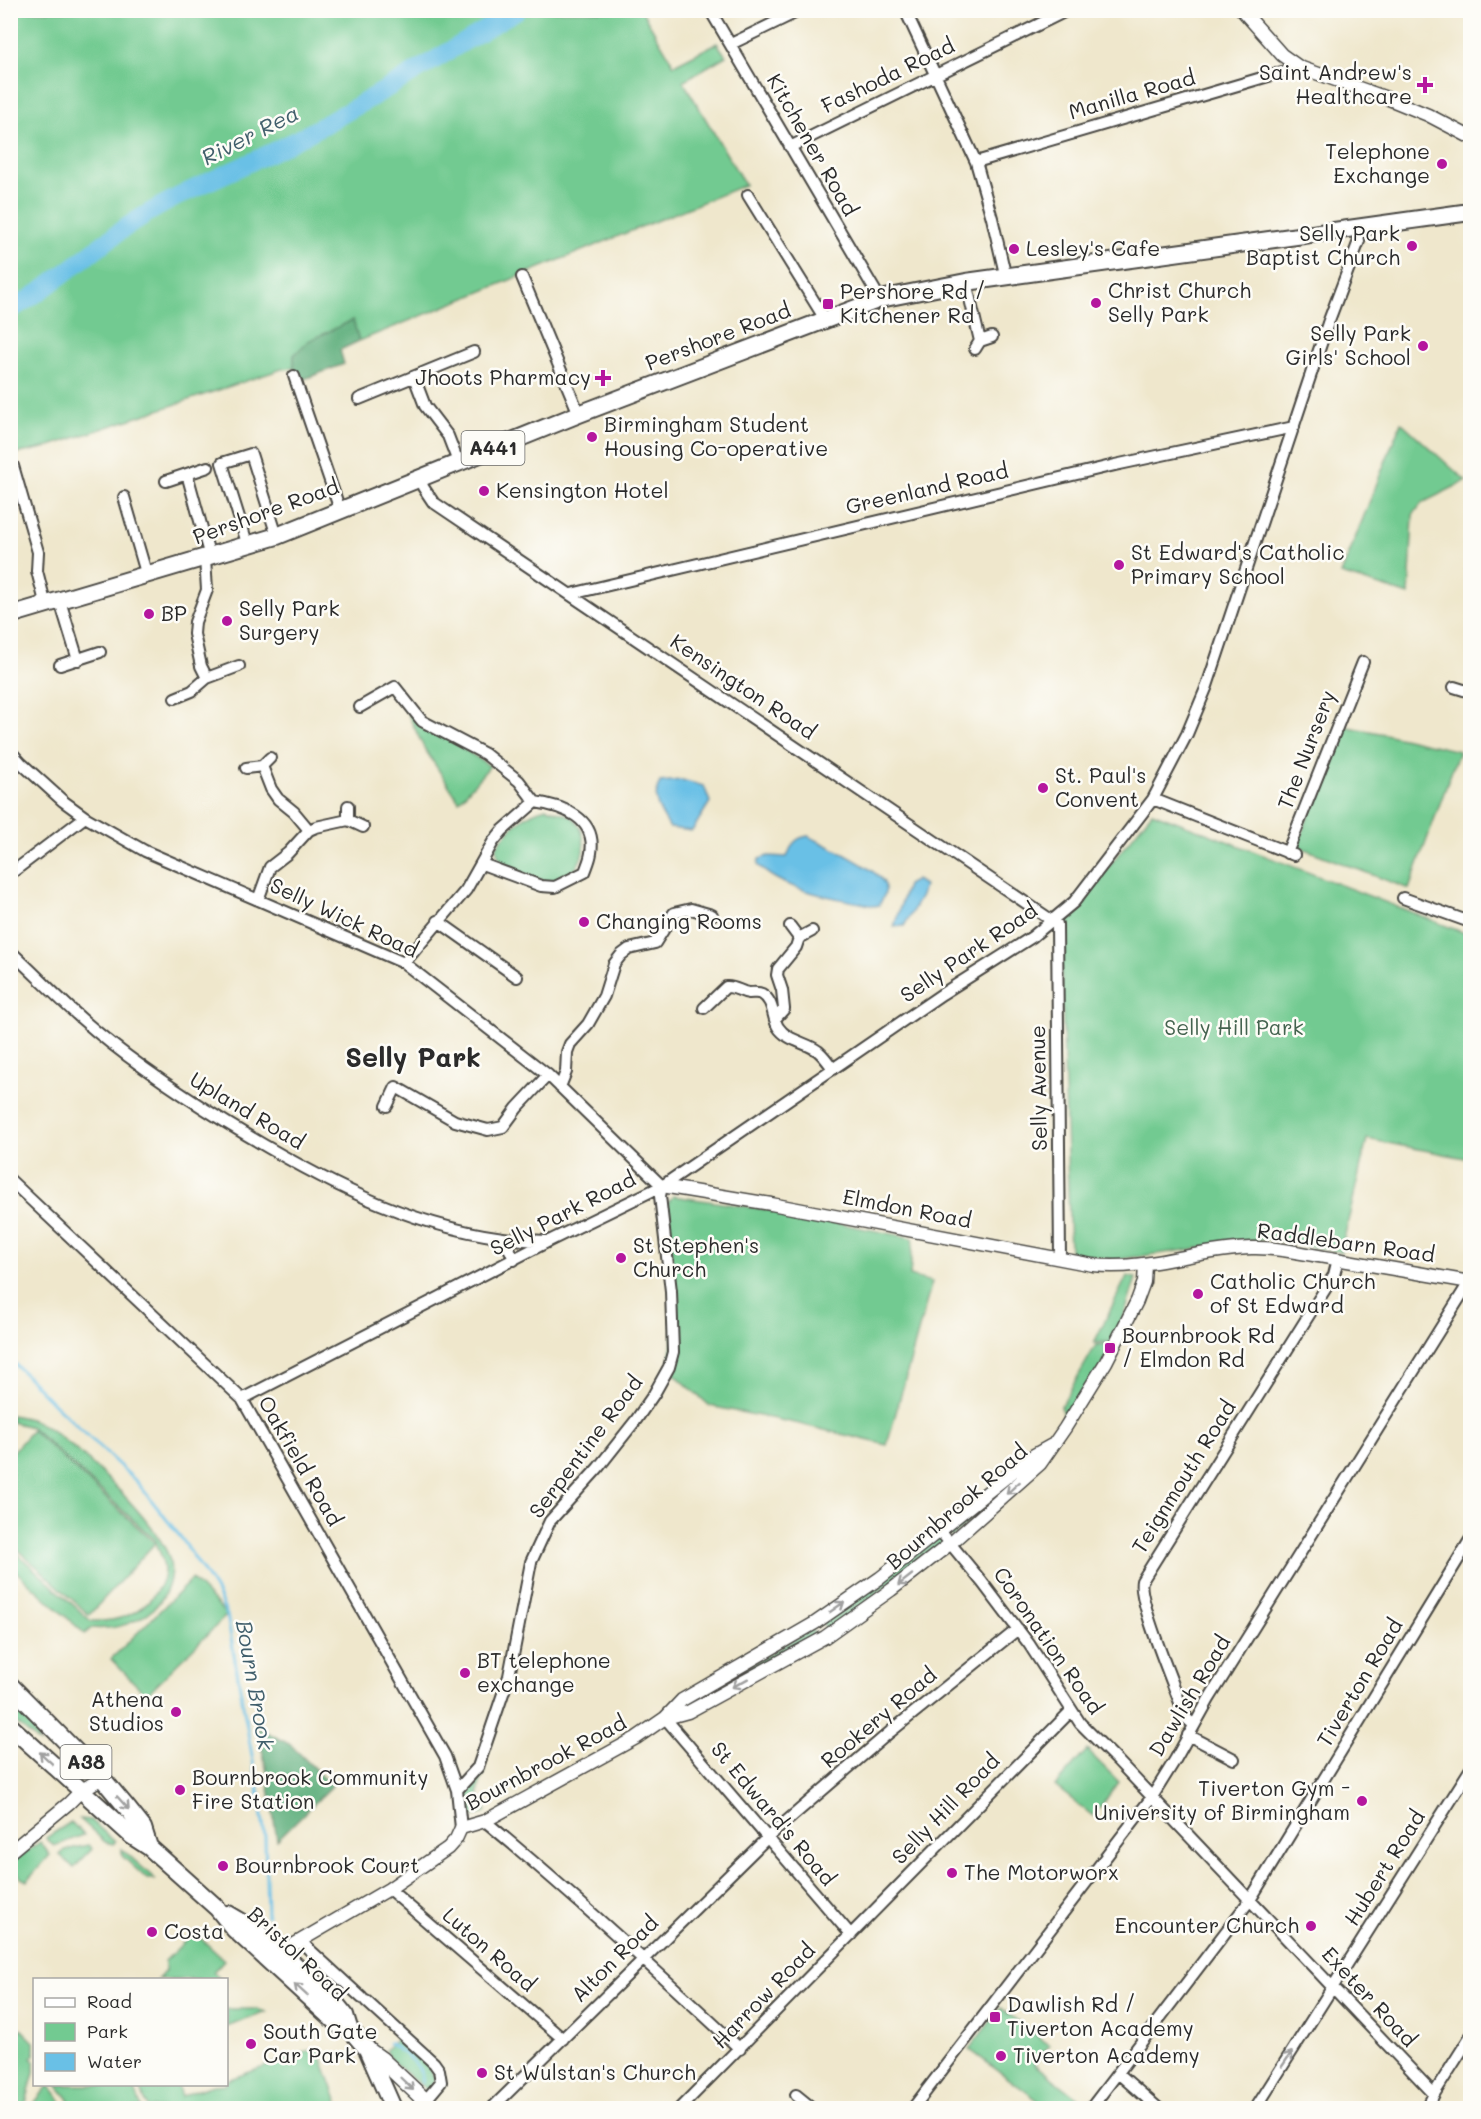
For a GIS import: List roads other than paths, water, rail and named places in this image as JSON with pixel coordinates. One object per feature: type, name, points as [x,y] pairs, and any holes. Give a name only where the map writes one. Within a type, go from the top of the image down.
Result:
[{"type":"main road","name":"Pershore Road","points":[[10,615],[277,536],[579,414],[880,299],[966,282],[1470,212]]},
{"type":"main road","name":"Bristol Road","points":[[10,1685],[102,1778],[143,1828],[149,1847]]},
{"type":"main road","points":[[10,1685],[23,1709],[85,1773],[87,1781],[82,1790]]},
{"type":"main road","name":"Bristol Road","points":[[10,1726],[132,1836],[149,1847],[217,1908],[234,1929],[275,1956],[340,2026],[349,2028],[367,2049],[381,2059],[429,2105]]},
{"type":"main road","name":"A38","points":[[367,2049],[393,2109]]},
{"type":"street","name":"Kitchener Road","points":[[710,10],[880,299]]},
{"type":"street","points":[[730,44],[801,10]]},
{"type":"street","points":[[905,10],[976,162],[1006,278]]},
{"type":"street","name":"Fashoda Road","points":[[790,147],[1068,10]]},
{"type":"street","points":[[1242,10],[1282,55],[1299,67],[1395,101],[1470,136]]},
{"type":"street","name":"Manilla Road","points":[[976,162],[1299,67]]},
{"type":"street","points":[[748,195],[825,319]]},
{"type":"street","name":"Selly Park Road","points":[[242,1399],[549,1241],[662,1186],[1053,921],[1074,902],[1153,799],[1187,734],[1207,686],[1328,323],[1359,241],[1357,228]]},
{"type":"street","points":[[522,277],[579,414]]},
{"type":"street","points":[[966,282],[978,345],[992,337]]},
{"type":"street","points":[[359,399],[474,352]]},
{"type":"street","points":[[294,376],[340,510]]},
{"type":"street","points":[[414,377],[425,406],[448,436],[458,462]]},
{"type":"street","name":"Greenland Road","points":[[571,594],[1024,486],[1294,427]]},
{"type":"street","points":[[248,546],[222,463],[251,454],[277,536]]},
{"type":"street","points":[[10,466],[13,466],[38,552],[37,571],[78,660]]},
{"type":"street","points":[[165,480],[208,467]]},
{"type":"street","points":[[187,474],[207,558],[207,590],[195,622],[194,634],[201,666],[207,678]]},
{"type":"street","name":"Kensington Road","points":[[420,478],[433,502],[1053,921]]},
{"type":"street","points":[[124,498],[147,576]]},
{"type":"street","points":[[60,665],[100,652]]},
{"type":"street","name":"The Nursery","points":[[1153,799],[1291,854],[1363,662]]},
{"type":"street","points":[[175,698],[192,691],[207,678],[239,666]]},
{"type":"street","points":[[360,707],[395,687],[422,721],[485,754],[519,781],[535,802],[565,808],[582,820],[590,836],[591,852],[585,872],[555,887],[541,886],[482,864]]},
{"type":"street","points":[[1454,687],[1470,692]]},
{"type":"street","name":"Selly Wick Road","points":[[10,751],[44,785],[85,817],[145,851],[404,963],[548,1075],[662,1186]]},
{"type":"street","points":[[246,768],[266,762],[271,789],[309,830]]},
{"type":"street","points":[[404,963],[438,921],[455,905],[502,831],[535,802]]},
{"type":"street","points":[[348,806],[348,820]]},
{"type":"street","points":[[10,874],[85,817]]},
{"type":"street","points":[[258,900],[270,867],[288,853],[309,830],[348,820],[363,827]]},
{"type":"street","points":[[1403,898],[1470,922]]},
{"type":"street","points":[[560,1087],[566,1072],[567,1052],[570,1044],[588,1024],[604,996],[614,964],[621,955],[629,949],[655,943],[674,913],[691,909],[712,915]]},
{"type":"street","points":[[438,921],[517,977]]},
{"type":"street","name":"Selly Avenue","points":[[1053,921],[1057,924],[1060,1257]]},
{"type":"street","points":[[790,926],[799,938]]},
{"type":"street","points":[[776,1019],[784,1008],[777,975],[778,969],[793,952],[799,938],[812,931]]},
{"type":"street","name":"Upland Road","points":[[10,951],[84,1020],[159,1080],[271,1150],[331,1183],[420,1219],[460,1231],[500,1238],[549,1241]]},
{"type":"street","points":[[704,1008],[726,987],[745,992],[760,992],[766,996],[771,1005],[778,1027],[795,1041],[819,1051],[833,1069]]},
{"type":"street","points":[[387,1106],[396,1087],[455,1121],[488,1131],[503,1127],[517,1108],[548,1075]]},
{"type":"street","name":"Oakfield Road","points":[[10,1180],[242,1399],[445,1756],[457,1790],[461,1828]]},
{"type":"street","name":"Elmdon Road","points":[[662,1186],[771,1204],[1093,1265],[1115,1267],[1145,1265]]},
{"type":"street","name":"Serpentine Road","points":[[457,1790],[478,1767],[509,1676],[531,1562],[550,1521],[598,1468],[636,1420],[669,1367],[673,1352],[671,1291],[660,1196],[662,1186]]},
{"type":"street","points":[[500,1238],[510,1250],[514,1260]]},
{"type":"street","name":"Raddlebarn Road","points":[[1145,1265],[1254,1247],[1470,1281]]},
{"type":"street","name":"Teignmouth Road","points":[[1191,1730],[1141,1592],[1142,1581],[1334,1275],[1338,1259]]},
{"type":"street","name":"Bournbrook Road","points":[[665,1718],[688,1712],[825,1637],[951,1543],[1040,1464],[1117,1342],[1144,1282],[1145,1265]]},
{"type":"street","name":"Dawlish Road","points":[[913,2109],[1152,1797],[1191,1730],[1470,1281]]},
{"type":"street","name":"Bournbrook Road","points":[[275,1956],[389,1889],[448,1848],[456,1839],[461,1828],[485,1821],[636,1738],[665,1718],[682,1700],[815,1623],[880,1578],[1034,1455],[1052,1445]]},
{"type":"street","name":"Coronation Road","points":[[940,1530],[1018,1629],[1080,1723],[1152,1797]]},
{"type":"street","name":"Tiverton Road","points":[[1091,2109],[1250,1900],[1470,1540]]},
{"type":"street","points":[[815,1623],[825,1637]]},
{"type":"street","name":"Rookery Road","points":[[767,1838],[890,1732],[1018,1629]]},
{"type":"street","name":"Selly Hill Road","points":[[850,1935],[1071,1711]]},
{"type":"street","name":"St Edward's Road","points":[[665,1718],[850,1935]]},
{"type":"street","points":[[1191,1730],[1234,1759]]},
{"type":"street","name":"Hubert Road","points":[[1256,2109],[1470,1770]]},
{"type":"street","points":[[10,1852],[82,1790],[102,1778]]},
{"type":"street","name":"Exeter Road","points":[[1152,1797],[1434,2094]]},
{"type":"street","points":[[485,1821],[644,1958],[740,2049]]},
{"type":"street","name":"Alton Road","points":[[492,2109],[767,1838]]},
{"type":"street","name":"Luton Road","points":[[389,1889],[563,2039]]},
{"type":"street","name":"Harrow Road","points":[[680,2109],[850,1935]]},
{"type":"street","points":[[300,1941],[435,2063],[441,2082],[429,2105]]},
{"type":"street","points":[[1427,2109],[1470,2037]]},
{"type":"street","points":[[1118,2073],[1158,2109]]},
{"type":"street","points":[[796,2095],[812,2109]]},
{"type":"water","points":[[682,780],[704,786],[710,802],[692,831],[670,828],[657,801],[656,795],[660,782]]},
{"type":"water","points":[[808,836],[849,857],[879,877],[884,883],[885,894],[879,905],[874,906],[796,888],[782,882],[758,865],[759,859],[768,856],[787,857],[794,843]]},
{"type":"water","points":[[916,880],[924,885],[921,896],[904,926],[894,927],[907,885]]},
{"type":"waterway","name":"River Rea","points":[[10,310],[44,289],[123,229],[158,207],[319,128],[518,10]]},
{"type":"waterway","name":"Bourn Brook","points":[[10,1359],[137,1482],[182,1539],[215,1589],[227,1615],[265,1837],[267,1916]]},
{"type":"waterway","name":"Bourn Brook","points":[[389,2043],[416,2065],[420,2071],[422,2083]]},
{"type":"place","name":"Saint Andrew's Healthcare","points":[[1425,85]]},
{"type":"place","name":"Telephone Exchange","points":[[1442,164]]},
{"type":"place","name":"Selly Park Baptist Church","points":[[1412,246]]},
{"type":"place","name":"Lesley's Cafe","points":[[1014,249]]},
{"type":"place","name":"Christ Church Selly Park","points":[[1096,303]]},
{"type":"place","name":"Pershore Rd / Kitchener Rd","points":[[828,304]]},
{"type":"place","name":"Selly Park Girls' School","points":[[1423,346]]},
{"type":"place","name":"Jhoots Pharmacy","points":[[603,378]]},
{"type":"place","name":"Birmingham Student Housing Co-operative","points":[[592,437]]},
{"type":"place","name":"Kensington Hotel","points":[[484,491]]},
{"type":"place","name":"St Edward's Catholic Primary School","points":[[1119,565]]},
{"type":"place","name":"BP","points":[[149,614]]},
{"type":"place","name":"Selly Park Surgery","points":[[227,621]]},
{"type":"place","name":"St. Paul's Convent","points":[[1043,788]]},
{"type":"place","name":"Changing Rooms","points":[[584,922]]},
{"type":"place","name":"St Stephen's Church","points":[[621,1258]]},
{"type":"place","name":"Catholic Church of St Edward","points":[[1198,1294]]},
{"type":"place","name":"Bournbrook Rd / Elmdon Rd","points":[[1110,1348]]},
{"type":"place","name":"BT telephone exchange","points":[[465,1673]]},
{"type":"place","name":"Athena Studios","points":[[176,1712]]},
{"type":"place","name":"Bournbrook Community Fire Station","points":[[180,1790]]},
{"type":"place","name":"Tiverton Gym - University of Birmingham","points":[[1362,1801]]},
{"type":"place","name":"Bournbrook Court","points":[[223,1866]]},
{"type":"place","name":"The Motorworx","points":[[952,1873]]},
{"type":"place","name":"Encounter Church","points":[[1311,1926]]},
{"type":"place","name":"Costa","points":[[152,1932]]},
{"type":"place","name":"Dawlish Rd / Tiverton Academy","points":[[995,2017]]},
{"type":"place","name":"South Gate Car Park","points":[[251,2044]]},
{"type":"place","name":"Tiverton Academy","points":[[1001,2056]]},
{"type":"place","name":"St Wulstan's Church","points":[[482,2073]]},
{"type":"district","name":"Selly Park","points":[[413,1058]]},
{"type":"park label","name":"Selly Hill Park","points":[[1234,1028]]}]
